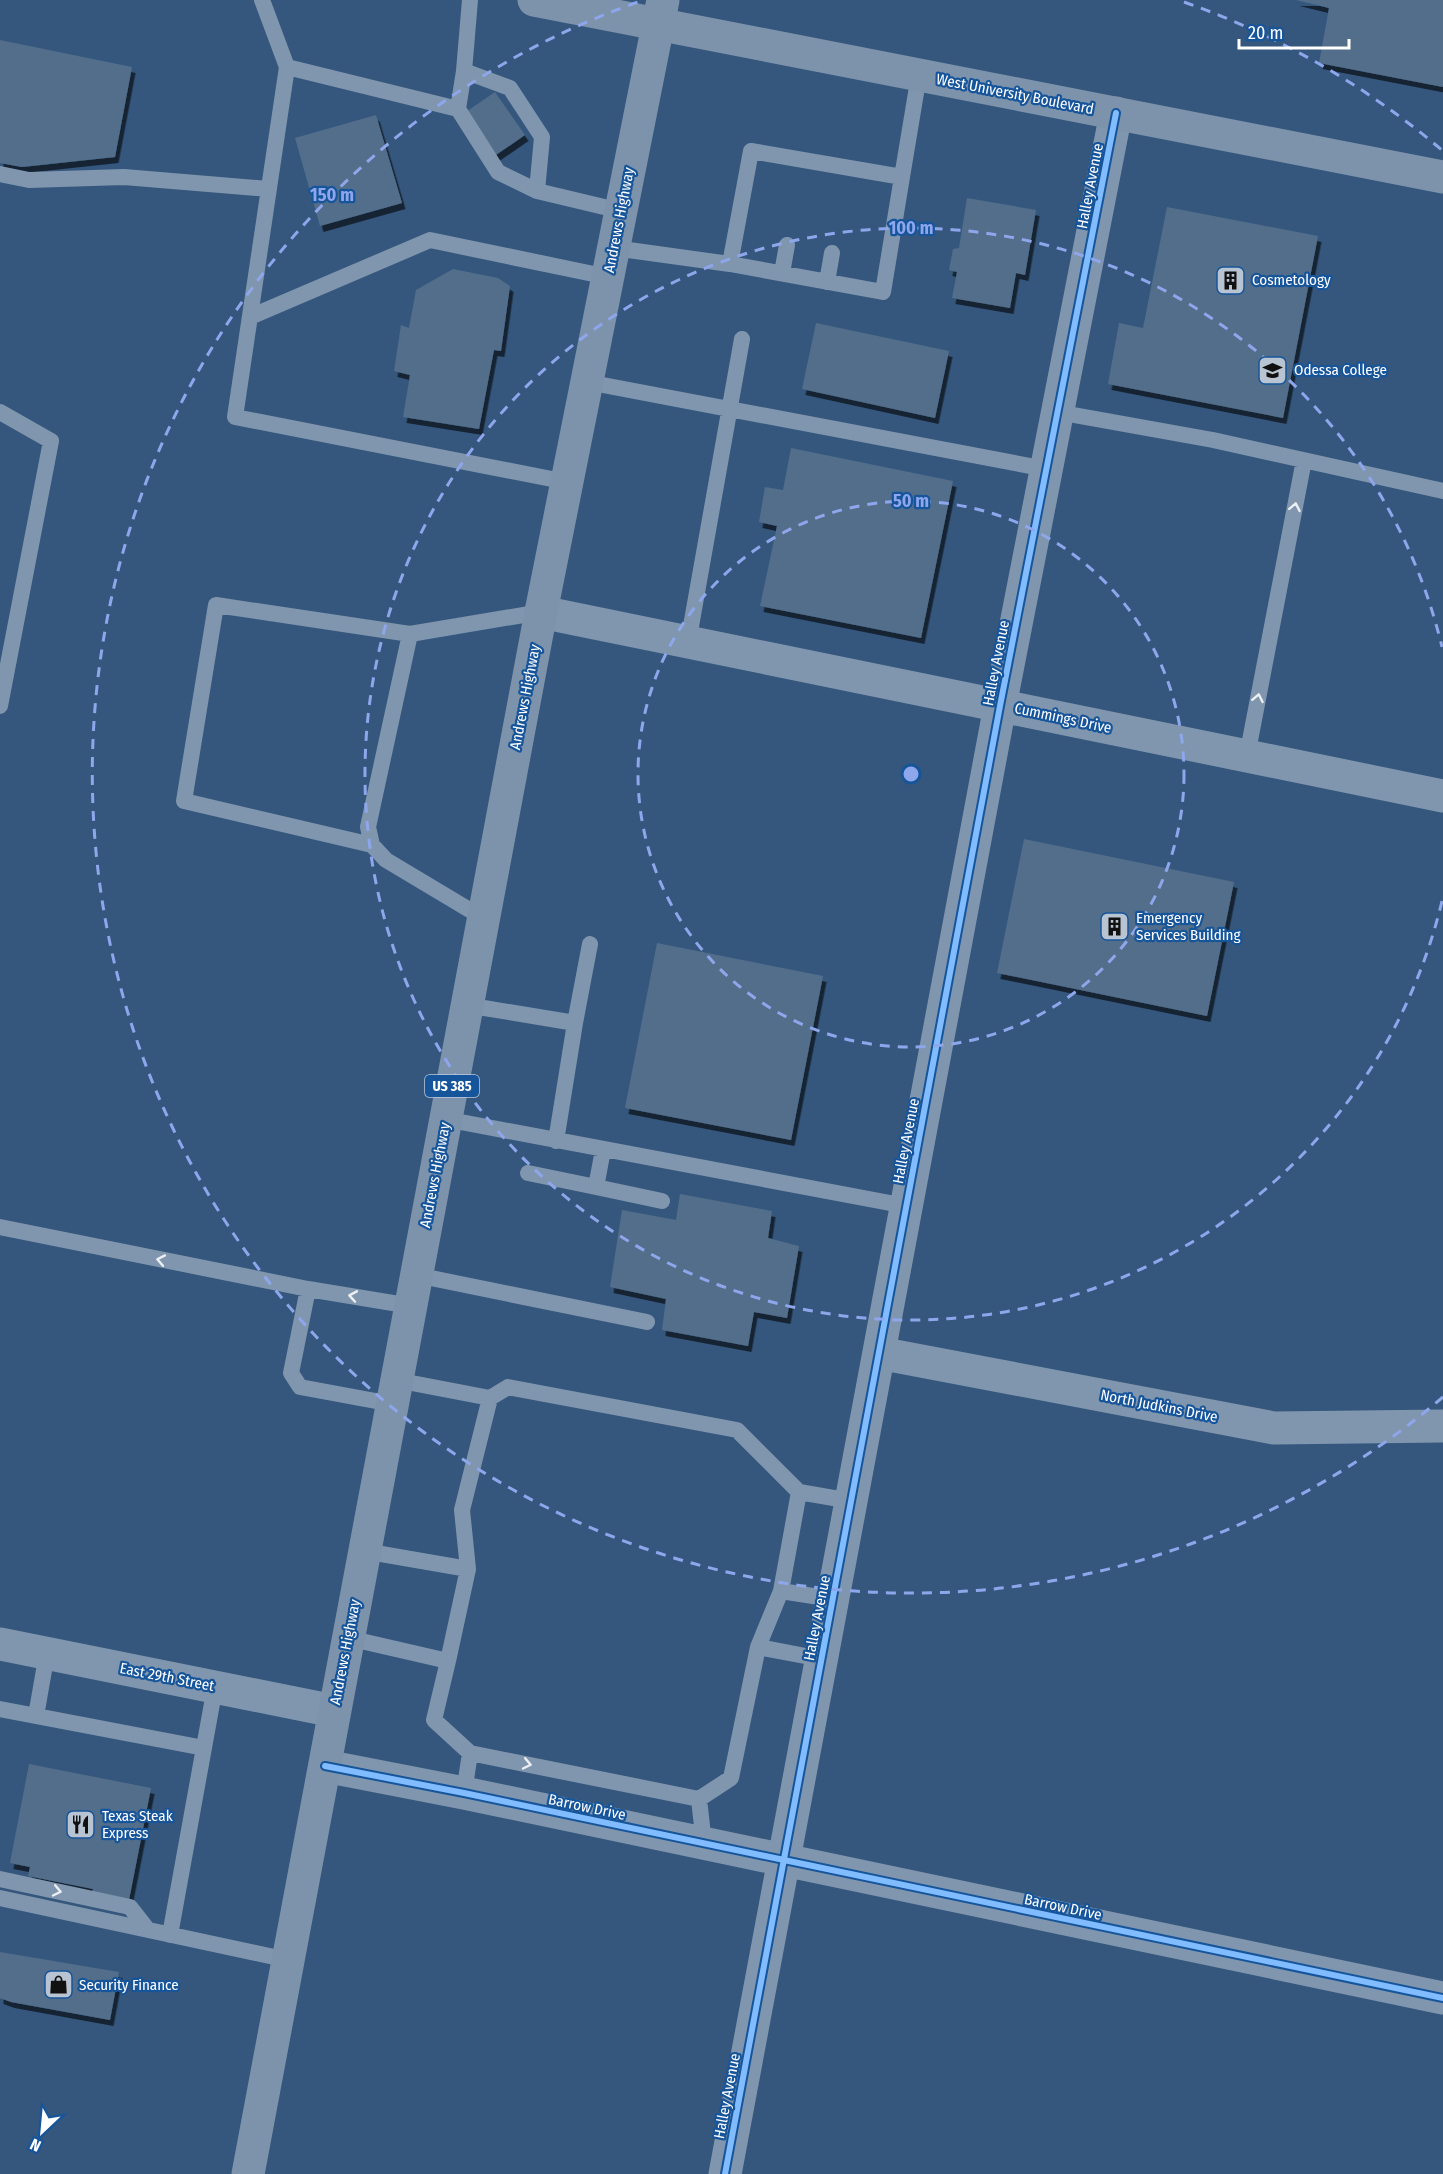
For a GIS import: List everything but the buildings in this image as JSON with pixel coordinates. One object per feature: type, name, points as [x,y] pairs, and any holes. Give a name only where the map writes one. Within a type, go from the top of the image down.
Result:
[{"type":"main road","name":"West University Boulevard","points":[[534,0],[661,12],[920,75],[1443,177]]},
{"type":"main road","name":"Andrews Highway","points":[[248,2174],[541,612],[661,12]]},
{"type":"street","name":"Halley Avenue","points":[[725,2174],[1000,706],[1116,113]]},
{"type":"street","name":"Cummings Drive","points":[[541,612],[1443,796]]},
{"type":"street","name":"North Judkins Drive","points":[[879,1353],[1274,1428],[1443,1426]]},
{"type":"street","name":"East 29th Street","points":[[0,1644],[334,1711]]},
{"type":"street","name":"Barrow Drive","points":[[326,1766],[1443,1998]]},
{"type":"lane","points":[[262,0],[287,67],[235,417],[567,482]]},
{"type":"lane","points":[[470,0],[464,71],[458,109],[498,172],[537,191],[621,212]]},
{"type":"lane","points":[[287,67],[458,109]]},
{"type":"lane","points":[[464,71],[510,88],[542,137],[537,191]]},
{"type":"lane","points":[[250,317],[430,240],[611,262],[730,264],[883,292],[920,75]]},
{"type":"lane","points":[[730,264],[751,151],[800,166],[845,174],[902,177]]},
{"type":"lane","points":[[0,174],[29,180],[124,177],[269,189]]},
{"type":"lane","points":[[782,273],[787,245]]},
{"type":"lane","points":[[827,282],[832,253]]},
{"type":"lane","points":[[688,643],[742,339]]},
{"type":"lane","points":[[587,382],[1046,469]]},
{"type":"lane","points":[[0,412],[51,441],[0,706]]},
{"type":"lane","points":[[1057,412],[1213,440],[1443,490]]},
{"type":"lane","points":[[1247,756],[1304,460]]},
{"type":"lane","points":[[372,845],[184,801],[216,605],[410,634],[541,612]]},
{"type":"lane","points":[[410,634],[368,827],[372,845],[386,860],[483,918]]},
{"type":"lane","points":[[556,1141],[590,944]]},
{"type":"lane","points":[[466,1005],[575,1023]]},
{"type":"lane","points":[[446,1119],[906,1206]]},
{"type":"lane","points":[[596,1187],[603,1150]]},
{"type":"lane","points":[[528,1173],[662,1201]]},
{"type":"lane","points":[[0,1227],[411,1306]]},
{"type":"lane","points":[[416,1275],[647,1322]]},
{"type":"lane","points":[[308,1288],[291,1373],[300,1387],[490,1398],[508,1387],[736,1430],[799,1492],[851,1501]]},
{"type":"lane","points":[[490,1398],[462,1510],[468,1569],[434,1720],[470,1752],[699,1800],[731,1778],[758,1647],[781,1591],[799,1492]]},
{"type":"lane","points":[[364,1551],[468,1569]]},
{"type":"lane","points":[[781,1591],[832,1599]]},
{"type":"lane","points":[[348,1638],[448,1661]]},
{"type":"lane","points":[[758,1647],[821,1659]]},
{"type":"lane","points":[[36,1716],[47,1653]]},
{"type":"lane","points":[[170,1935],[215,1687]]},
{"type":"lane","points":[[1,1715],[36,1716],[204,1748]]},
{"type":"lane","points":[[464,1793],[470,1752]]},
{"type":"lane","points":[[699,1800],[704,1844]]},
{"type":"lane","points":[[0,1879],[130,1907],[148,1930]]},
{"type":"lane","points":[[0,1898],[288,1960]]},
{"type":"cycle path","points":[[725,2174],[1000,706],[1116,113]]},
{"type":"cycle path","points":[[325,1766],[464,1793],[1443,1998]]},
{"type":"place","name":"Cosmetology","points":[[1231,280]]},
{"type":"place","name":"Odessa College","points":[[1273,370]]},
{"type":"place","name":"Emergency Services Building","points":[[1115,927]]},
{"type":"place","name":"Texas Steak Express","points":[[81,1825]]},
{"type":"place","name":"Security Finance","points":[[58,1985]]}]
